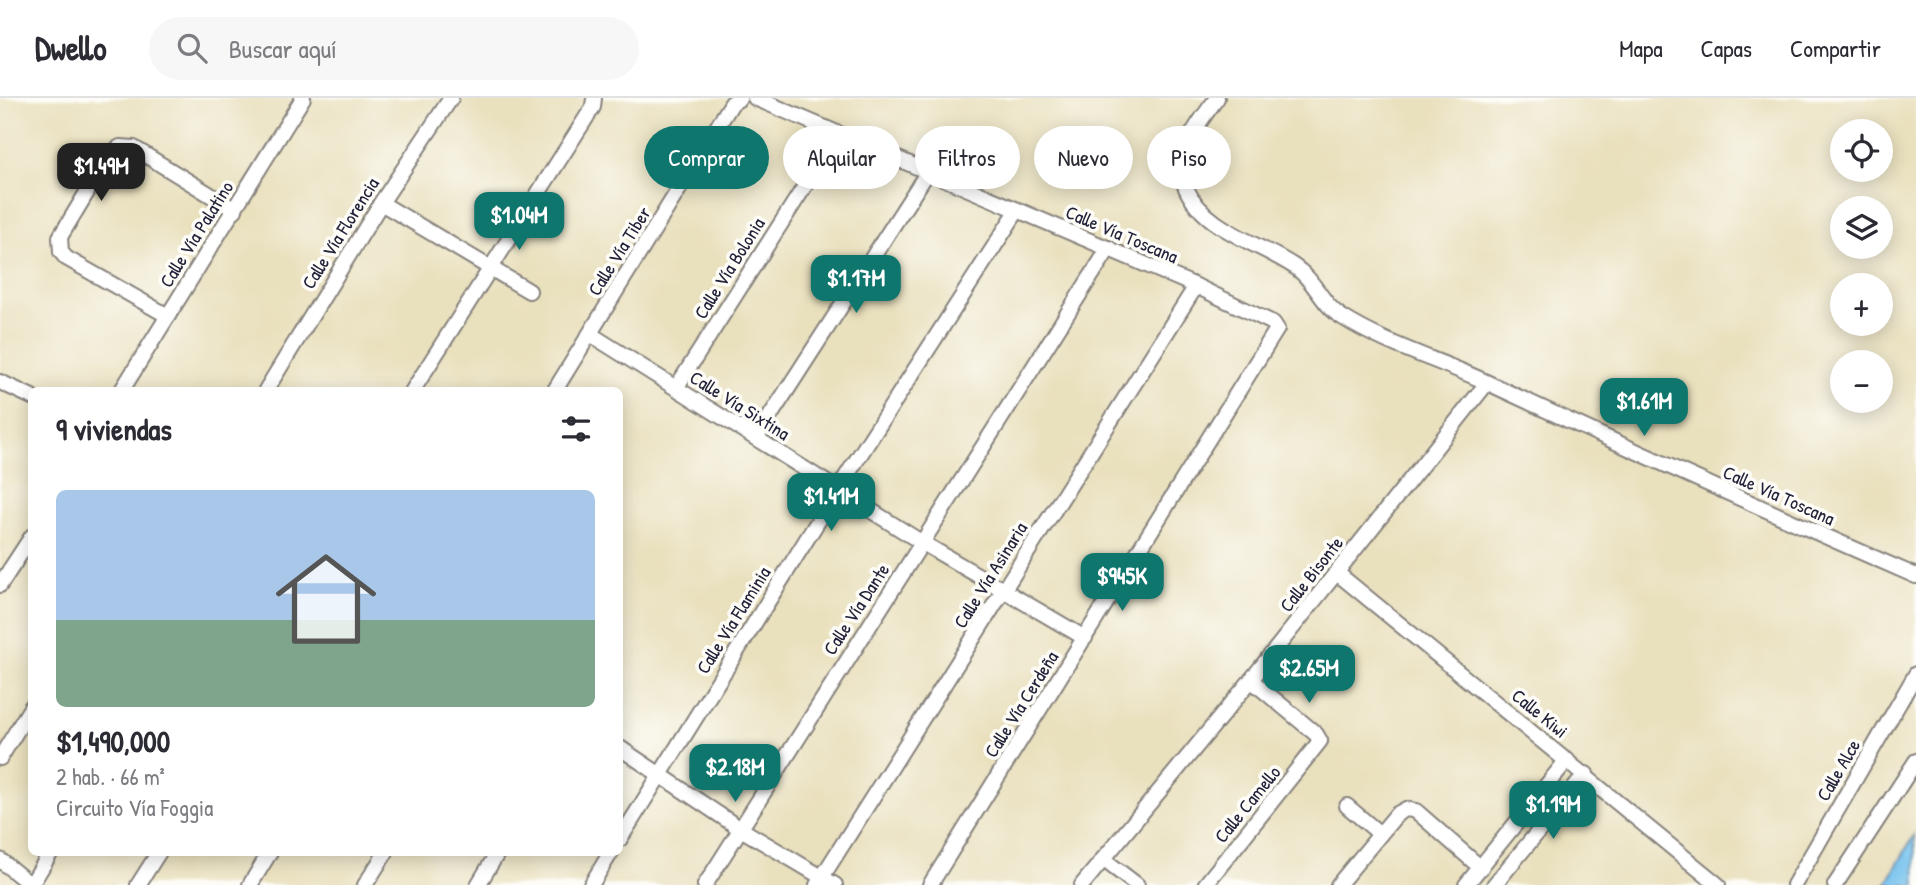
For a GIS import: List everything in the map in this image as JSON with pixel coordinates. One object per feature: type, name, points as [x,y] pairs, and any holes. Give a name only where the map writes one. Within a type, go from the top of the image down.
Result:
[{"type":"street","name":"Calle Vía Florencia","points":[[268,387],[381,203],[451,98]]},
{"type":"street","name":"Calle Vía Tiber","points":[[557,387],[732,103],[740,98]]},
{"type":"street","name":"Calle Vía Toscana","points":[[755,98],[820,126]]},
{"type":"street","name":"Calle Vía Toscana","points":[[1217,98],[1195,127],[1183,156],[1182,172],[1191,198],[1201,211],[1215,222],[1304,274],[1329,307],[1360,328],[1487,383],[1637,454],[1916,576]]},
{"type":"street","name":"Calle Vía Palatino","points":[[124,387],[235,210],[297,100]]},
{"type":"street","points":[[415,387],[594,100]]},
{"type":"street","points":[[168,316],[66,258],[61,252],[60,237],[110,154],[120,147],[134,148],[235,210]]},
{"type":"street","name":"Calle Vía Bolonia","points":[[676,388],[803,189]]},
{"type":"street","points":[[756,438],[917,189]]},
{"type":"street","name":"Calle Vía Toscana","points":[[965,189],[1196,286],[1273,323],[1277,329]]},
{"type":"street","points":[[381,203],[529,291]]},
{"type":"street","name":"Calle Vía Flaminia","points":[[623,834],[838,489],[1017,211]]},
{"type":"street","name":"Calle Vía Dante","points":[[705,885],[1109,248]]},
{"type":"street","name":"Calle Vía Asinaria","points":[[820,881],[1196,286]]},
{"type":"street","name":"Calle Vía Cerdeña","points":[[930,885],[1277,329]]},
{"type":"street","name":"Calle Vía Sixtina","points":[[590,334],[921,542],[1086,638]]},
{"type":"street","points":[[0,383],[28,395]]},
{"type":"street","name":"Calle Bisonte","points":[[1082,885],[1251,680],[1487,383]]},
{"type":"street","points":[[0,585],[28,542]]},
{"type":"street","name":"Calle Kiwi","points":[[1337,573],[1586,774],[1718,885]]},
{"type":"street","name":"Calle Alce","points":[[1794,885],[1916,674]]},
{"type":"street","name":"Calle Camello","points":[[1205,885],[1320,741],[1317,734],[1251,680]]},
{"type":"street","points":[[0,758],[28,712]]},
{"type":"street","points":[[623,750],[820,881],[835,885]]},
{"type":"street","points":[[1466,885],[1567,760]]},
{"type":"street","points":[[1835,885],[1916,761]]},
{"type":"street","points":[[1498,883],[1586,774]]},
{"type":"street","points":[[1347,806],[1380,834]]},
{"type":"street","points":[[1338,885],[1397,814],[1406,809],[1416,811],[1481,868]]},
{"type":"street","points":[[0,860],[31,885],[49,856]]},
{"type":"street","points":[[138,885],[156,856]]},
{"type":"street","points":[[250,885],[268,856]]},
{"type":"street","points":[[365,885],[383,856]]},
{"type":"street","points":[[478,885],[496,856]]},
{"type":"street","points":[[591,885],[609,856]]},
{"type":"street","points":[[1103,859],[1137,885]]},
{"type":"water","points":[[1914,835],[1916,885],[1886,885]]}]
